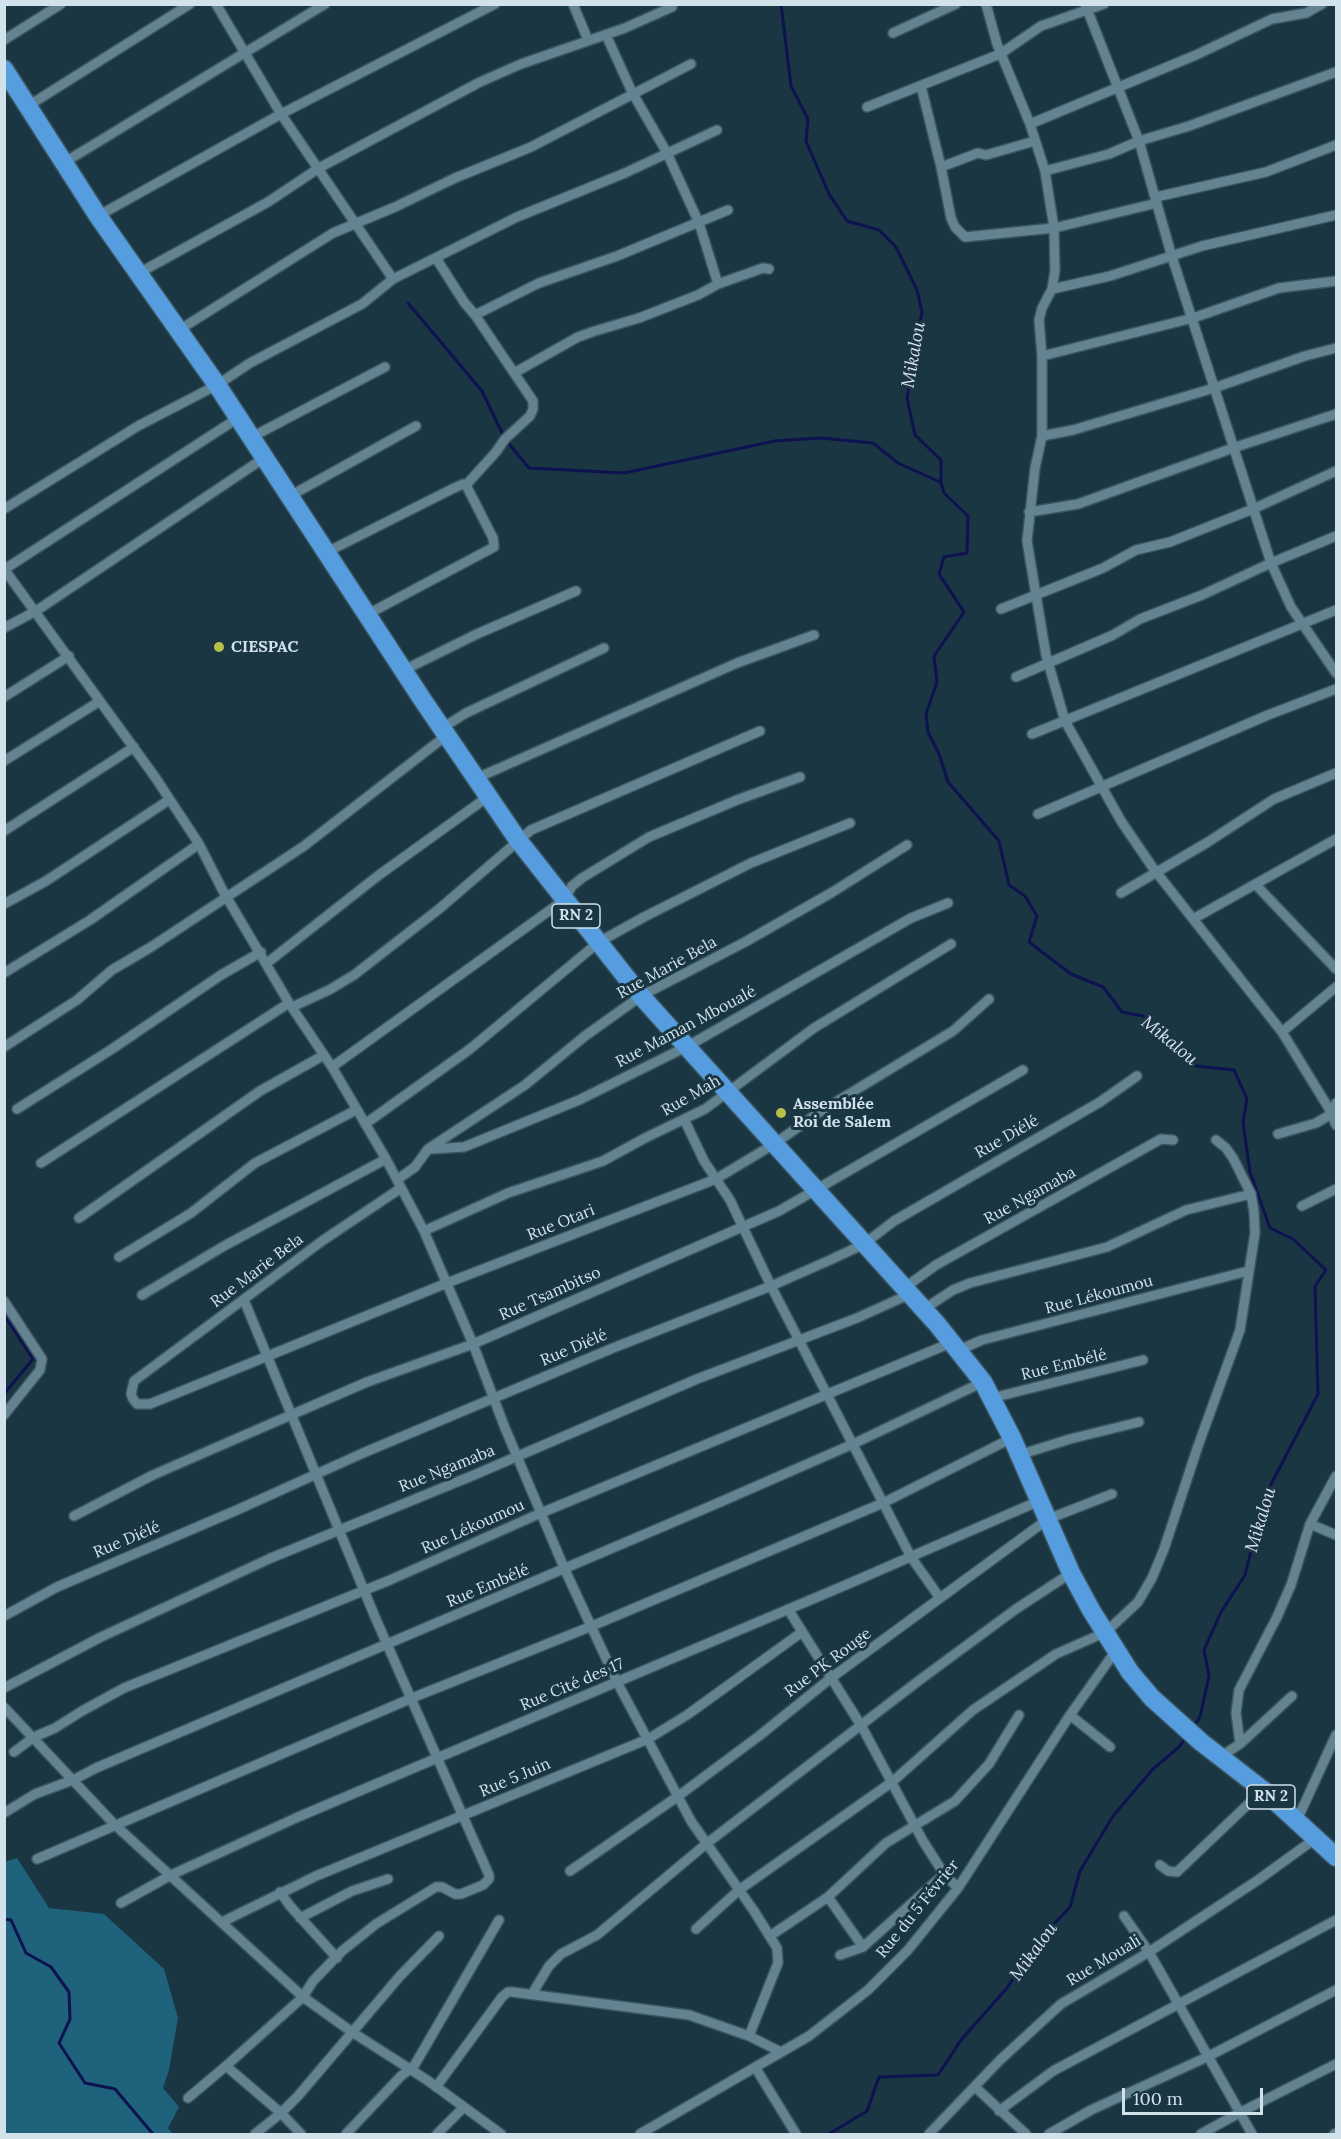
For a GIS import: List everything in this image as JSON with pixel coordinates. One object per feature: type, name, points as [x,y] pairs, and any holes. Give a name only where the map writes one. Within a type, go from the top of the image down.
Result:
[{"type":"highway","name":"RN 2","points":[[4,69],[98,216],[217,385],[518,840],[641,996],[924,1309],[983,1382],[1012,1438],[1071,1573],[1130,1672],[1152,1698],[1201,1742],[1263,1790],[1336,1857]]},
{"type":"street","points":[[4,40],[61,4]]},
{"type":"street","points":[[28,106],[190,4]]},
{"type":"street","points":[[216,4],[281,114],[393,279]]},
{"type":"street","points":[[65,162],[325,4]]},
{"type":"street","points":[[98,216],[281,114],[495,4]]},
{"type":"street","points":[[573,4],[588,40]]},
{"type":"street","points":[[893,33],[956,4]]},
{"type":"street","points":[[986,4],[1000,54],[1030,124],[1045,171],[1054,228],[1055,271],[1052,289],[1042,308],[1039,320],[1042,356],[1042,436],[1029,512],[1027,542],[1049,664],[1065,721],[1121,821],[1156,872],[1282,1032],[1330,1111],[1336,1125]]},
{"type":"street","points":[[867,107],[1000,54],[1041,26],[1086,7],[1104,4]]},
{"type":"street","points":[[1030,124],[1224,43],[1272,19],[1306,13],[1322,4]]},
{"type":"street","points":[[139,273],[268,202],[319,168],[480,82],[606,35],[672,7]]},
{"type":"street","points":[[1086,7],[1139,141],[1172,256],[1271,563],[1291,607],[1336,673]]},
{"type":"street","points":[[606,35],[632,92],[667,153],[699,223],[718,284]]},
{"type":"street","points":[[179,330],[333,233],[455,178],[531,147],[632,92],[691,64]]},
{"type":"street","points":[[1045,171],[1109,154],[1139,141],[1189,126],[1336,72]]},
{"type":"street","points":[[921,86],[953,224],[965,237],[1054,228],[1266,172],[1336,145]]},
{"type":"street","points":[[4,509],[138,426],[362,304],[393,279],[517,217],[717,130]]},
{"type":"street","points":[[941,167],[978,153],[986,155],[1035,141]]},
{"type":"street","points":[[475,315],[539,283],[617,256],[728,210]]},
{"type":"street","points":[[1052,289],[1110,276],[1202,246],[1336,215]]},
{"type":"street","points":[[327,552],[452,489],[466,485],[505,439],[530,416],[533,409],[533,401],[436,258]]},
{"type":"street","points":[[514,373],[595,330],[639,318],[698,295],[718,284],[764,268],[769,269]]},
{"type":"street","points":[[1042,356],[1193,318],[1279,288],[1336,281]]},
{"type":"street","points":[[1042,436],[1073,430],[1214,388],[1305,356],[1336,348]]},
{"type":"street","points":[[250,438],[385,367]]},
{"type":"street","points":[[1029,512],[1077,504],[1336,414]]},
{"type":"street","points":[[238,418],[5,569],[134,747],[199,844],[227,898],[261,952],[290,1005],[332,1067],[386,1159],[424,1231],[473,1344],[565,1570],[617,1682],[677,1797],[706,1845],[777,1948],[778,1963],[749,2036]]},
{"type":"street","points":[[290,496],[416,426]]},
{"type":"street","points":[[4,628],[36,611],[264,458]]},
{"type":"street","points":[[1001,609],[1103,568],[1136,550],[1170,542],[1336,471]]},
{"type":"street","points":[[368,614],[494,547],[493,538],[466,485]]},
{"type":"street","points":[[1016,677],[1113,635],[1140,620],[1336,536]]},
{"type":"street","points":[[404,670],[477,634],[576,591]]},
{"type":"street","points":[[1032,734],[1336,610]]},
{"type":"street","points":[[477,778],[737,663],[814,635]]},
{"type":"street","points":[[4,1047],[77,1000],[112,970],[227,898],[304,846],[466,713],[604,648]]},
{"type":"street","points":[[4,697],[69,656]]},
{"type":"street","points":[[1038,814],[1268,715],[1336,689]]},
{"type":"street","points":[[4,761],[100,701]]},
{"type":"street","points":[[41,1163],[290,1005],[328,990],[354,975],[440,909],[531,830],[760,731]]},
{"type":"street","points":[[4,831],[134,747]]},
{"type":"street","points":[[1121,892],[1208,842],[1274,799],[1336,772]]},
{"type":"street","points":[[332,1067],[564,900],[572,886],[582,878],[649,837],[800,777]]},
{"type":"street","points":[[267,963],[379,875],[489,796]]},
{"type":"street","points":[[4,904],[46,881],[169,800]]},
{"type":"street","points":[[365,1124],[470,1049],[599,942],[742,867],[850,823]]},
{"type":"street","points":[[1193,919],[1336,839]]},
{"type":"street","points":[[4,973],[90,920],[199,844]]},
{"type":"street","name":"Rue Marie Bela","points":[[134,1381],[399,1183],[428,1149],[525,1085],[585,1036],[641,996],[831,893],[907,845]]},
{"type":"street","points":[[1256,885],[1336,967]]},
{"type":"street","name":"Rue Maman Mboualé","points":[[428,1149],[464,1147],[579,1100],[688,1046],[910,918],[948,903]]},
{"type":"street","name":"Rue Mah","points":[[424,1231],[508,1193],[579,1171],[603,1161],[705,1109],[814,1028],[951,944]]},
{"type":"street","points":[[17,1109],[112,1049],[221,975],[261,952]]},
{"type":"street","points":[[1282,1032],[1336,987]]},
{"type":"street","name":"Rue Otari","points":[[134,1381],[130,1394],[133,1399],[137,1404],[150,1404],[447,1283],[716,1179],[774,1144],[829,1106],[953,1031],[989,999]]},
{"type":"street","points":[[79,1218],[260,1091],[324,1055]]},
{"type":"street","name":"Rue Tsambitso","points":[[74,1516],[153,1475],[367,1382],[473,1344],[779,1211],[1023,1070]]},
{"type":"street","name":"Rue Diélé","points":[[4,1616],[57,1587],[318,1474],[613,1348],[771,1286],[864,1244],[894,1221],[1117,1092],[1137,1076]]},
{"type":"street","points":[[1278,1134],[1316,1123],[1328,1116],[1336,1103]]},
{"type":"street","points":[[119,1257],[190,1213],[255,1163],[356,1110]]},
{"type":"street","points":[[684,1119],[701,1156],[743,1227],[771,1286],[911,1557],[940,1598]]},
{"type":"street","name":"Rue Ngamaba","points":[[4,1688],[183,1597],[271,1558],[686,1384],[800,1340],[907,1291],[936,1265],[1161,1139],[1173,1140]]},
{"type":"street","points":[[696,1929],[739,1890],[892,1782],[973,1710],[1056,1654],[1106,1632],[1137,1602],[1156,1570],[1240,1330],[1255,1221],[1251,1194],[1233,1158],[1216,1140]]},
{"type":"street","points":[[142,1295],[224,1246],[386,1159]]},
{"type":"street","points":[[1302,1206],[1336,1189]]},
{"type":"street","points":[[924,1309],[953,1290],[970,1283],[1107,1247],[1186,1210],[1251,1194]]},
{"type":"street","name":"Rue Lékoumou","points":[[14,1752],[34,1737],[55,1728],[124,1688],[365,1590],[541,1513],[828,1395],[956,1346],[1248,1271]]},
{"type":"street","points":[[188,2098],[303,1997],[313,1981],[342,1951],[376,1924],[436,1887],[442,1887],[457,1895],[489,1879],[488,1870],[388,1644],[244,1300]]},
{"type":"street","points":[[4,1301],[42,1359],[40,1370],[4,1415]]},
{"type":"street","name":"Rue Embélé","points":[[992,1398],[1143,1360]]},
{"type":"street","name":"Rue Embélé","points":[[4,1813],[35,1794],[73,1780],[96,1768],[565,1570],[853,1444],[983,1382]]},
{"type":"street","points":[[1019,1455],[1070,1439],[1139,1422]]},
{"type":"street","points":[[37,1859],[412,1698],[592,1626],[883,1503],[1012,1438]]},
{"type":"street","points":[[1240,1744],[1236,1713],[1239,1690],[1284,1600],[1310,1524],[1336,1476]]},
{"type":"street","name":"Rue PK Rouge","points":[[570,1872],[677,1797],[759,1736],[831,1678],[1048,1520],[1112,1494]]},
{"type":"street","name":"Rue Cité des 17","points":[[120,1903],[171,1875],[298,1817],[1040,1501]]},
{"type":"street","points":[[1310,1524],[1336,1536]]},
{"type":"street","points":[[532,1994],[549,1966],[561,1954],[597,1935],[706,1845],[1016,1609],[1071,1573]]},
{"type":"street","points":[[788,1609],[862,1727],[915,1826],[944,1874],[958,1888]]},
{"type":"street","name":"Rue 5 Juin","points":[[222,1922],[280,1892],[648,1738],[696,1709],[802,1632]]},
{"type":"street","name":"Rue du 5 Février","points":[[640,2134],[810,2036],[868,1990],[908,1950],[958,1888],[1070,1715],[1117,1649]]},
{"type":"street","points":[[1220,1757],[1240,1744],[1292,1696]]},
{"type":"street","points":[[4,1707],[115,1825],[303,1997],[352,2032],[411,2069],[501,2134]]},
{"type":"street","points":[[770,1936],[828,1897],[886,1843],[955,1801],[1000,1748],[1019,1714]]},
{"type":"street","points":[[1070,1715],[1110,1746]]},
{"type":"street","points":[[1297,1820],[1336,1735]]},
{"type":"street","points":[[1160,1865],[1168,1871],[1177,1872],[1263,1790]]},
{"type":"street","name":"Rue Mouali","points":[[929,2134],[1000,2060],[1061,2004],[1149,1952],[1258,1880],[1316,1838]]},
{"type":"street","points":[[840,1955],[863,1947],[944,1874]]},
{"type":"street","points":[[300,1918],[352,1891],[388,1878]]},
{"type":"street","points":[[280,1892],[300,1918],[337,1958]]},
{"type":"street","points":[[828,1897],[863,1947]]},
{"type":"street","points":[[1124,1916],[1149,1952],[1252,2134]]},
{"type":"street","points":[[346,2134],[401,2076],[411,2069],[419,2058],[499,1920]]},
{"type":"street","points":[[999,2111],[1053,2071],[1336,1920]]},
{"type":"street","points":[[255,2134],[281,2113],[400,1976],[439,1936]]},
{"type":"street","points":[[1049,2134],[1091,2110],[1207,2057],[1336,1990]]},
{"type":"street","points":[[436,2087],[504,1994],[512,1992],[690,2014],[749,2036],[781,2052]]},
{"type":"street","points":[[1201,2134],[1336,2064]]},
{"type":"street","points":[[226,2066],[281,2113],[301,2134]]},
{"type":"street","points":[[755,2067],[796,2134]]},
{"type":"street","points":[[975,2087],[1026,2134]]},
{"type":"street","points":[[437,2134],[464,2107]]},
{"type":"shaded area","points":[[17,1858],[49,1908],[104,1914],[164,1969],[178,2018],[169,2070],[163,2088],[179,2107],[168,2128],[173,2134],[5,2134],[4,1862]]},
{"type":"waterway","name":"Mikalou","points":[[781,4],[791,86],[808,119],[806,141],[829,194],[847,221],[879,230],[896,247],[917,290],[922,312],[907,398],[915,435],[941,460],[941,483],[944,493],[968,516],[967,553],[944,557],[939,574],[964,612],[934,656],[937,682],[926,714],[928,732],[939,754],[948,782],[999,841],[1009,885],[1025,896],[1037,916],[1029,942],[1071,974],[1103,987],[1122,1012],[1143,1016],[1196,1066],[1234,1070],[1247,1099],[1243,1122],[1250,1172],[1270,1228],[1293,1239],[1326,1270],[1315,1286],[1318,1394],[1265,1496],[1245,1575],[1221,1612],[1204,1650],[1209,1676],[1200,1717],[1193,1727]]},
{"type":"waterway","points":[[408,303],[482,391],[505,439],[529,468],[624,473],[775,441],[821,438],[873,443],[898,463],[940,482]]},
{"type":"waterway","points":[[4,1315],[33,1359],[4,1394]]},
{"type":"waterway","name":"Mikalou","points":[[829,2134],[867,2111],[879,2077],[938,2075],[961,2040],[1007,1988],[1040,1939],[1070,1907],[1080,1871],[1113,1816],[1153,1769],[1179,1747],[1186,1737]]},
{"type":"waterway","points":[[4,1919],[11,1920],[26,1953],[51,1967],[69,1992],[70,2019],[59,2043],[85,2083],[115,2089],[153,2134]]},
{"type":"place","name":"CIESPAC","points":[[219,647]]},
{"type":"place","name":"Assemblée Roi de Salem","points":[[781,1113]]}]
